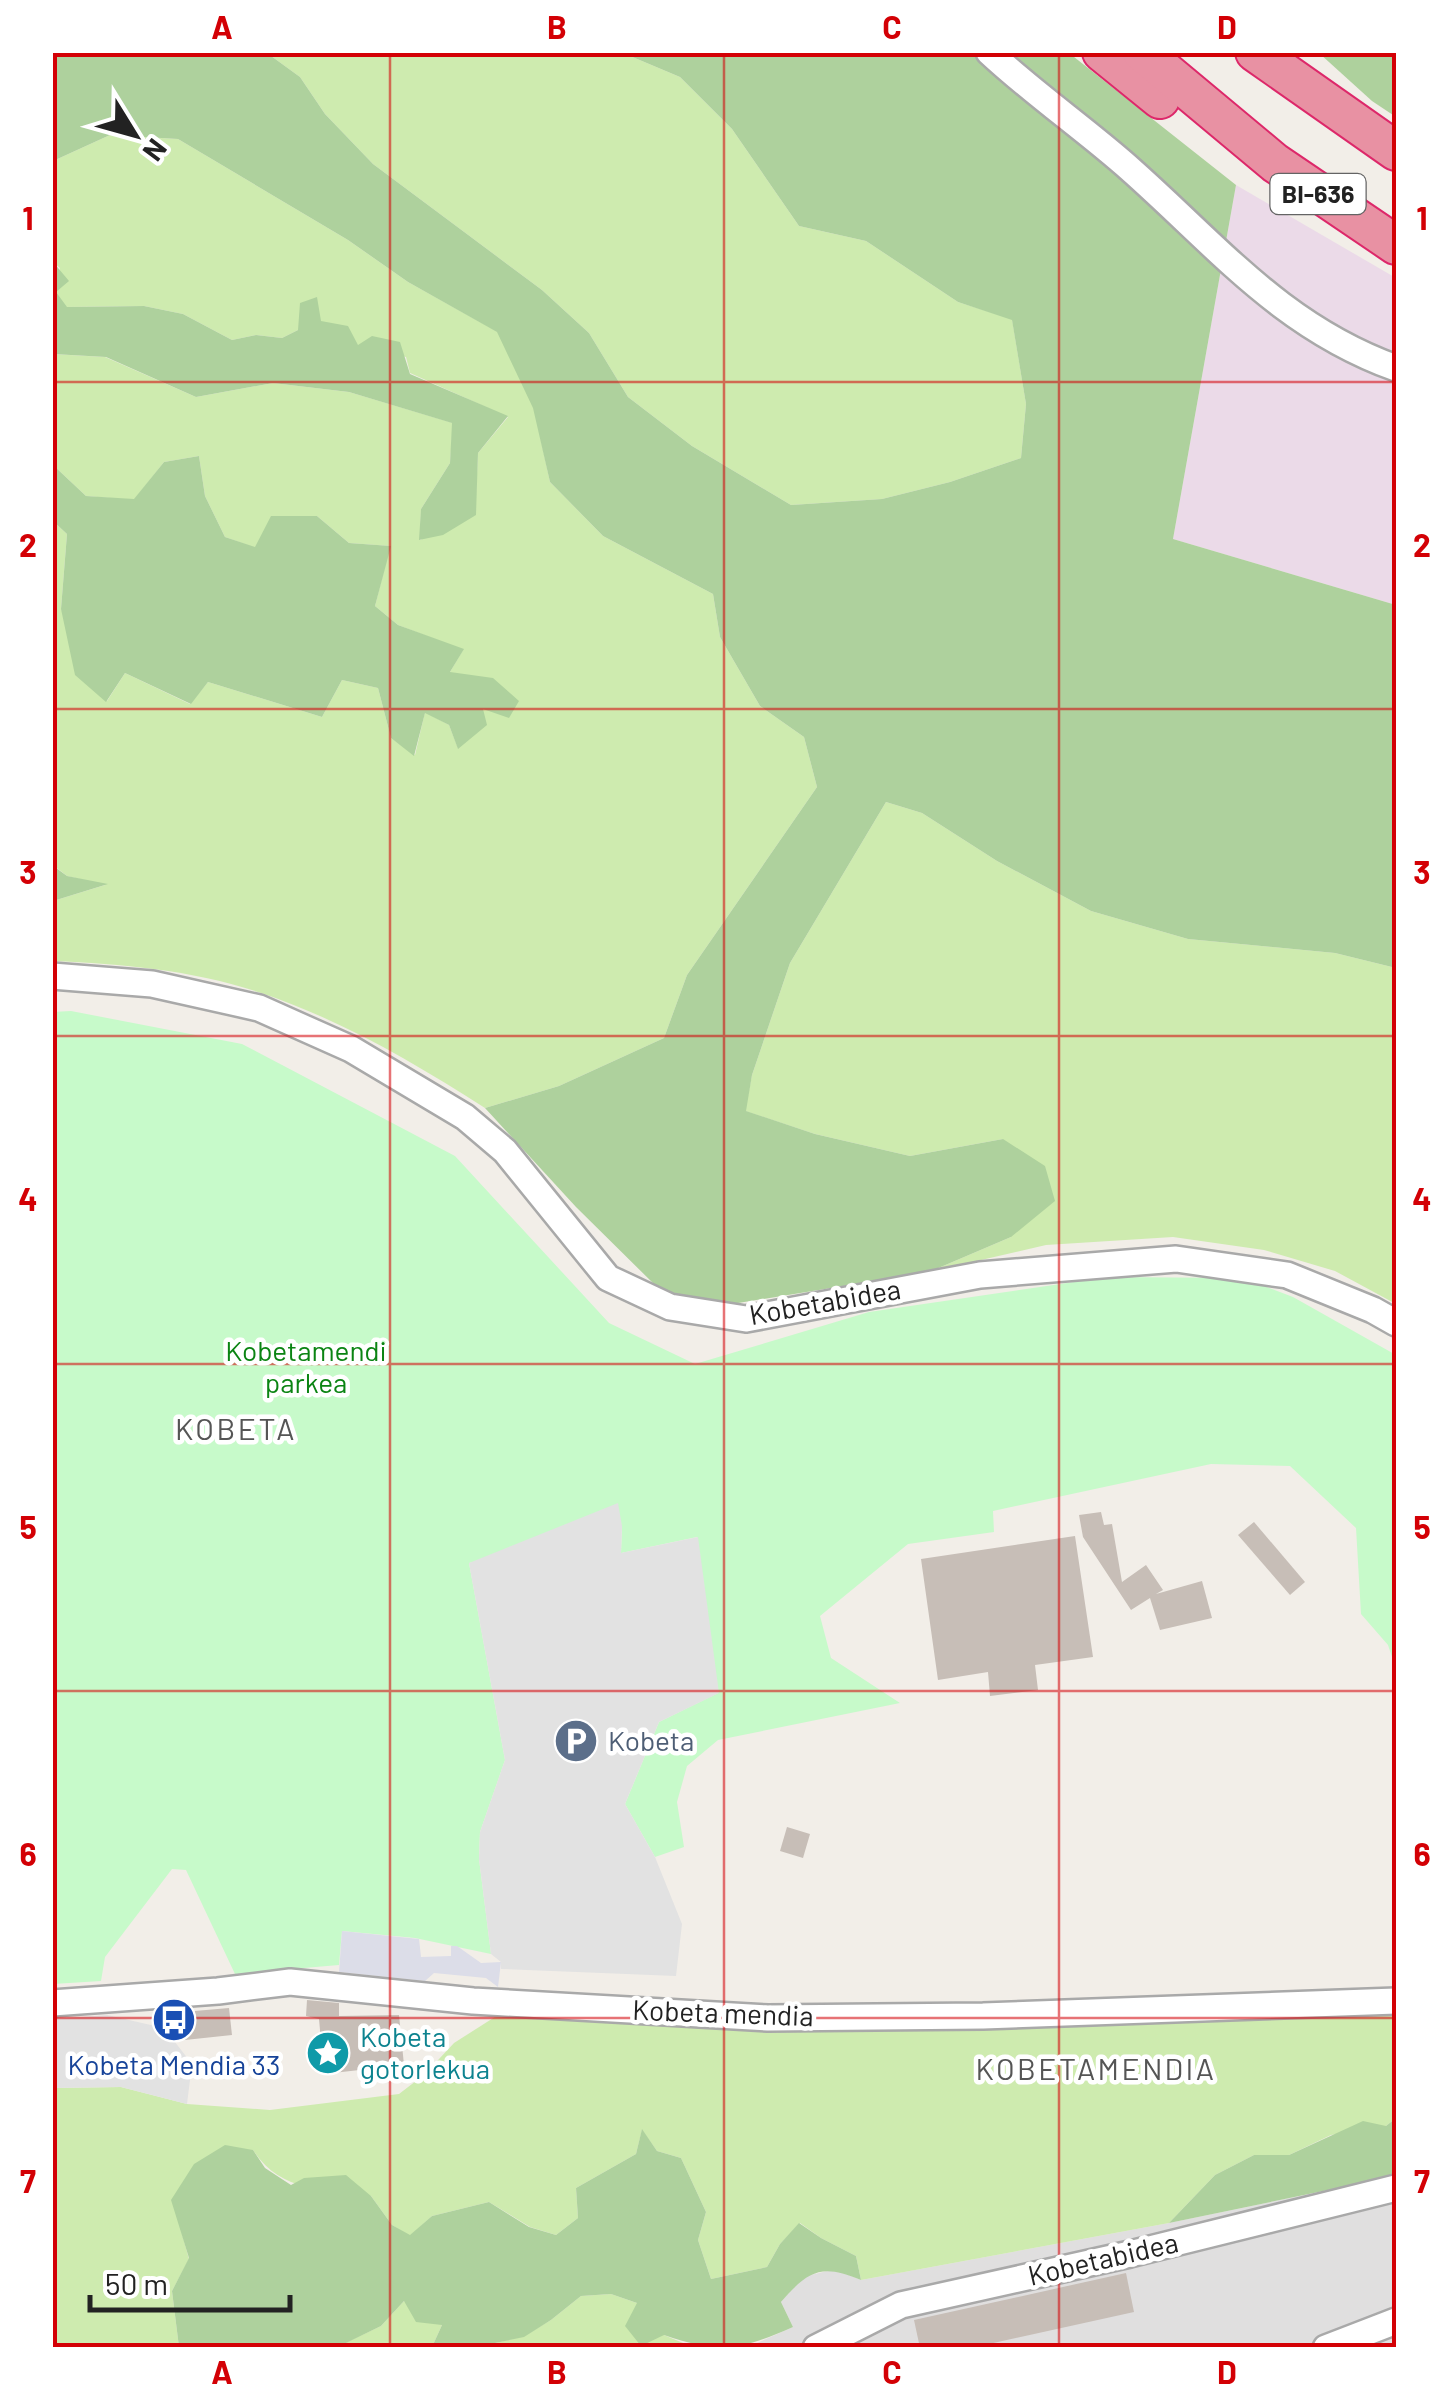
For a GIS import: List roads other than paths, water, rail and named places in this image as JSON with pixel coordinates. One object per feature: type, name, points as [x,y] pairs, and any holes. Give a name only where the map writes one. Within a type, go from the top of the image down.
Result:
[{"type":"highway","points":[[1102,52],[1163,102],[1244,138]]},
{"type":"highway","name":"BI-636","points":[[1142,52],[1303,184],[1396,245]]},
{"type":"highway","name":"BI-636","points":[[1255,52],[1396,150]]},
{"type":"highway","points":[[1295,52],[1353,122]]},
{"type":"street","points":[[990,52],[1130,168],[1267,297],[1324,334],[1396,368]]},
{"type":"street","name":"Kobetabidea","points":[[52,976],[152,984],[259,1008],[351,1048],[465,1117],[505,1150],[608,1278],[670,1307],[746,1318],[980,1275],[1176,1259],[1287,1275],[1374,1310],[1396,1323]]},
{"type":"street","name":"Kobeta mendia","points":[[52,2003],[290,1982],[473,2001],[768,2018],[983,2016],[1396,2001]]},
{"type":"street","name":"Kobetabidea","points":[[816,2348],[901,2306],[1396,2188]]},
{"type":"street","points":[[1326,2348],[1396,2321]]},
{"type":"place","name":"Kobeta","points":[[576,1741]]},
{"type":"place","name":"Kobeta Mendia 33","points":[[174,2020]]},
{"type":"place","name":"Kobeta gotorlekua","points":[[328,2053]]},
{"type":"district","name":"KOBETA","points":[[236,1430]]},
{"type":"district","name":"KOBETAMENDIA","points":[[1096,2070]]},
{"type":"park label","name":"Kobetamendi parkea","points":[[306,1367]]}]
